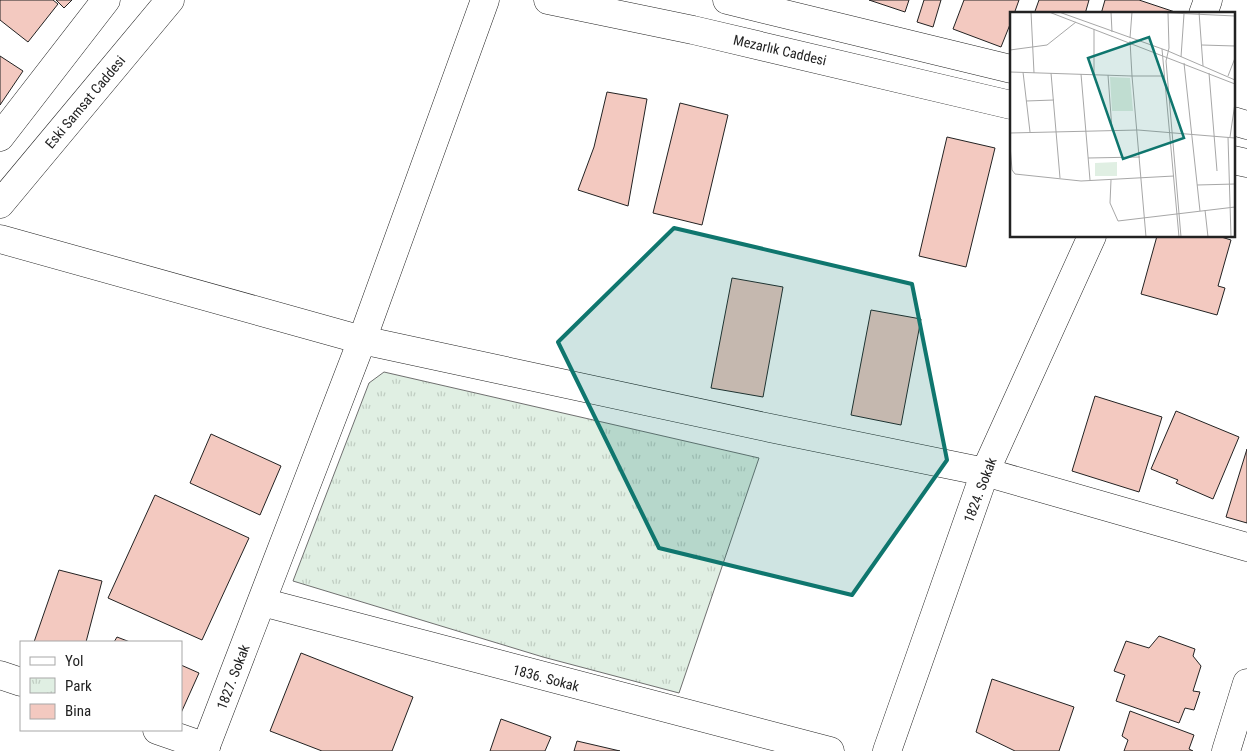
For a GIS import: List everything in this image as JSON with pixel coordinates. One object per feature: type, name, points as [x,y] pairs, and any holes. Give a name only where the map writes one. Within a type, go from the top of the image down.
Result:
[{"type":"street","points":[[0,137],[106,0]]},
{"type":"street","name":"Eski Samsat Caddesi","points":[[0,204],[170,0]]},
{"type":"street","name":"1827. Sokak","points":[[205,749],[362,340],[485,0]]},
{"type":"street","name":"Mezarlık Caddesi","points":[[548,0],[693,30],[1010,105]]},
{"type":"street","points":[[726,0],[1010,68]]},
{"type":"street","points":[[1204,12],[1208,0]]},
{"type":"street","points":[[1234,121],[1247,125]]},
{"type":"street","points":[[1234,160],[1247,163]]},
{"type":"street","name":"1824. Sokak","points":[[887,751],[986,472],[1091,238]]},
{"type":"street","points":[[0,239],[362,340],[770,428],[986,472],[1247,547]]},
{"type":"street","name":"1836. Sokak","points":[[262,602],[830,751]]},
{"type":"street","points":[[0,675],[20,682]]},
{"type":"street","points":[[1226,751],[1247,683]]},
{"type":"street","points":[[160,731],[205,749]]},
{"type":"highlighted area","points":[[674,228],[912,284],[947,460],[852,595],[659,548],[558,342]]},
{"type":"green space","points":[[384,372],[759,458],[679,693],[543,657],[293,581],[369,383]]},
{"type":"building","points":[[0,0],[53,0],[58,4],[28,42],[0,20]]},
{"type":"building","points":[[56,0],[72,0],[64,8]]},
{"type":"building","points":[[869,0],[909,0],[905,12]]},
{"type":"building","points":[[924,0],[941,0],[933,27],[917,22]]},
{"type":"building","points":[[964,0],[1019,0],[1015,12],[1010,12],[1010,24],[1001,47],[953,29]]},
{"type":"building","points":[[1039,0],[1089,0],[1086,12],[1035,12]]},
{"type":"building","points":[[1105,0],[1139,0],[1175,12],[1102,12]]},
{"type":"building","points":[[0,56],[23,71],[0,105]]},
{"type":"building","points":[[607,92],[647,99],[628,206],[578,190],[594,147]]},
{"type":"building","points":[[680,103],[728,115],[702,225],[653,213]]},
{"type":"building","points":[[947,137],[995,148],[966,267],[919,256]]},
{"type":"building","points":[[1156,238],[1224,238],[1231,240],[1218,286],[1225,288],[1217,315],[1141,294]]},
{"type":"building","points":[[732,278],[783,287],[763,397],[711,388]]},
{"type":"building","points":[[871,310],[921,319],[901,425],[851,415]]},
{"type":"building","points":[[1095,396],[1162,417],[1139,492],[1072,471]]},
{"type":"building","points":[[1176,411],[1239,437],[1213,499],[1176,483],[1178,480],[1151,469]]},
{"type":"building","points":[[211,434],[281,466],[260,515],[190,483]]},
{"type":"building","points":[[1247,449],[1247,523],[1226,517]]},
{"type":"building","points":[[155,495],[249,538],[202,640],[108,598]]},
{"type":"building","points":[[59,570],[102,581],[86,641],[34,641]]},
{"type":"building","points":[[1159,636],[1195,649],[1193,656],[1201,666],[1193,691],[1200,692],[1194,710],[1185,708],[1179,723],[1116,701],[1125,675],[1114,671],[1126,641],[1149,648]]},
{"type":"building","points":[[117,637],[127,641],[115,641]]},
{"type":"building","points":[[301,653],[413,697],[392,751],[322,751],[270,731]]},
{"type":"building","points":[[182,665],[199,673],[182,711]]},
{"type":"building","points":[[992,679],[1074,707],[1059,751],[1015,751],[976,732]]},
{"type":"building","points":[[1130,711],[1194,735],[1189,749],[1193,751],[1124,751],[1128,740],[1122,736]]},
{"type":"building","points":[[501,719],[551,737],[545,751],[490,751]]},
{"type":"building","points":[[577,741],[620,751],[574,751]]}]
